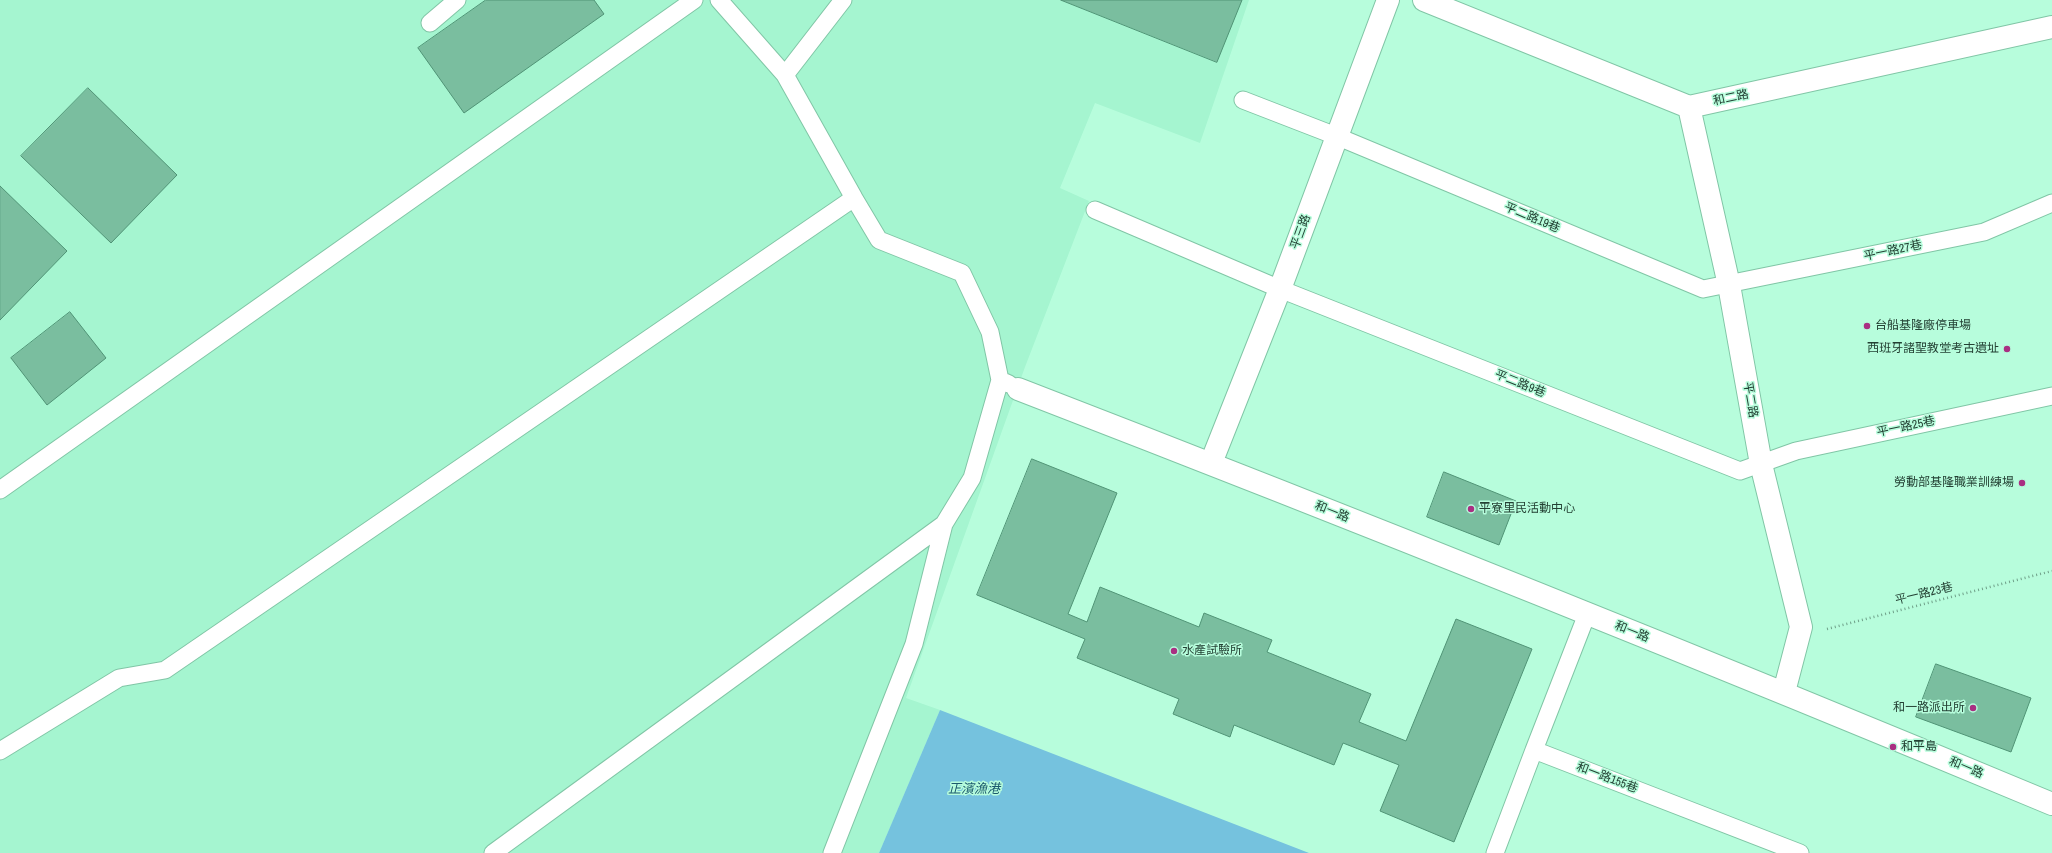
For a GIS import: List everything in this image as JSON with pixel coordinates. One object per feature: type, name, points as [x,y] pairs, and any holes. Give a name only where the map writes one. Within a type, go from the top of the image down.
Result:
[{"type":"street","name":"平三路","points":[[1212,463],[1280,289],[1388,0]]},
{"type":"street","points":[[1424,0],[1688,107]]},
{"type":"street","name":"和二路","points":[[1688,107],[2052,27]]},
{"type":"street","name":"平二路","points":[[1688,107],[1729,285],[1761,464],[1801,627],[1784,692]]},
{"type":"street","name":"和一路","points":[[1009,384],[1212,463],[1784,692],[2052,804]]},
{"type":"lane","points":[[430,23],[457,0]]},
{"type":"lane","points":[[0,490],[694,0]]},
{"type":"lane","points":[[719,0],[785,75],[879,240],[962,273],[990,332],[1009,384],[972,478],[944,524],[914,644],[832,853]]},
{"type":"lane","points":[[785,75],[843,0]]},
{"type":"lane","name":"平二路19巷","points":[[1243,100],[1336,136],[1703,289],[1729,285]]},
{"type":"lane","points":[[0,752],[119,678],[165,670],[854,198]]},
{"type":"lane","name":"平一路27巷","points":[[1729,285],[1984,232],[2052,203]]},
{"type":"lane","name":"平二路9巷","points":[[1095,210],[1280,289],[1740,471],[1761,464]]},
{"type":"lane","name":"平一路25巷","points":[[1761,464],[1796,451],[2052,396]]},
{"type":"lane","points":[[493,853],[944,524]]},
{"type":"lane","points":[[1495,853],[1587,614]]},
{"type":"lane","name":"和一路155巷","points":[[1534,750],[1800,853]]},
{"type":"path","name":"平一路23巷","points":[[1801,627],[1824,630],[2052,571]]},
{"type":"shaded area","points":[[0,0],[1249,0],[1200,143],[1095,103],[1060,188],[1089,201],[1025,367],[906,698],[940,710],[879,853],[0,853]]},
{"type":"water","name":"正濱漁港","points":[[940,710],[1309,853],[879,853]]},
{"type":"building","points":[[486,0],[594,0],[604,14],[464,113],[418,48]]},
{"type":"building","points":[[1061,0],[1242,0],[1217,62]]},
{"type":"building","points":[[88,88],[177,175],[111,243],[21,156]]},
{"type":"building","points":[[0,186],[67,251],[0,320]]},
{"type":"building","points":[[70,312],[106,358],[47,405],[11,358]]},
{"type":"building","name":"水產試驗所","points":[[1032,459],[1117,493],[1068,614],[1087,622],[1100,587],[1199,627],[1204,613],[1272,640],[1267,652],[1371,694],[1359,722],[1406,741],[1456,619],[1532,649],[1454,842],[1380,811],[1399,765],[1343,743],[1334,765],[1234,725],[1230,737],[1173,714],[1179,699],[1077,658],[1085,639],[977,595]]},
{"type":"building","name":"平寮里民活動中心","points":[[1444,472],[1516,501],[1499,545],[1427,517]]},
{"type":"building","name":"和一路派出所","points":[[1936,664],[2031,698],[2011,752],[1916,717]]},
{"type":"place","name":"台船基隆廠停車場","points":[[1867,326]]},
{"type":"place","name":"西班牙諸聖教堂考古遺址","points":[[2007,349]]},
{"type":"place","name":"勞動部基隆職業訓練場","points":[[2022,483]]},
{"type":"place","name":"平寮里民活動中心","points":[[1471,509]]},
{"type":"place","name":"水產試驗所","points":[[1174,651]]},
{"type":"place","name":"和一路派出所","points":[[1973,708]]},
{"type":"place","name":"和平島","points":[[1893,747]]}]
